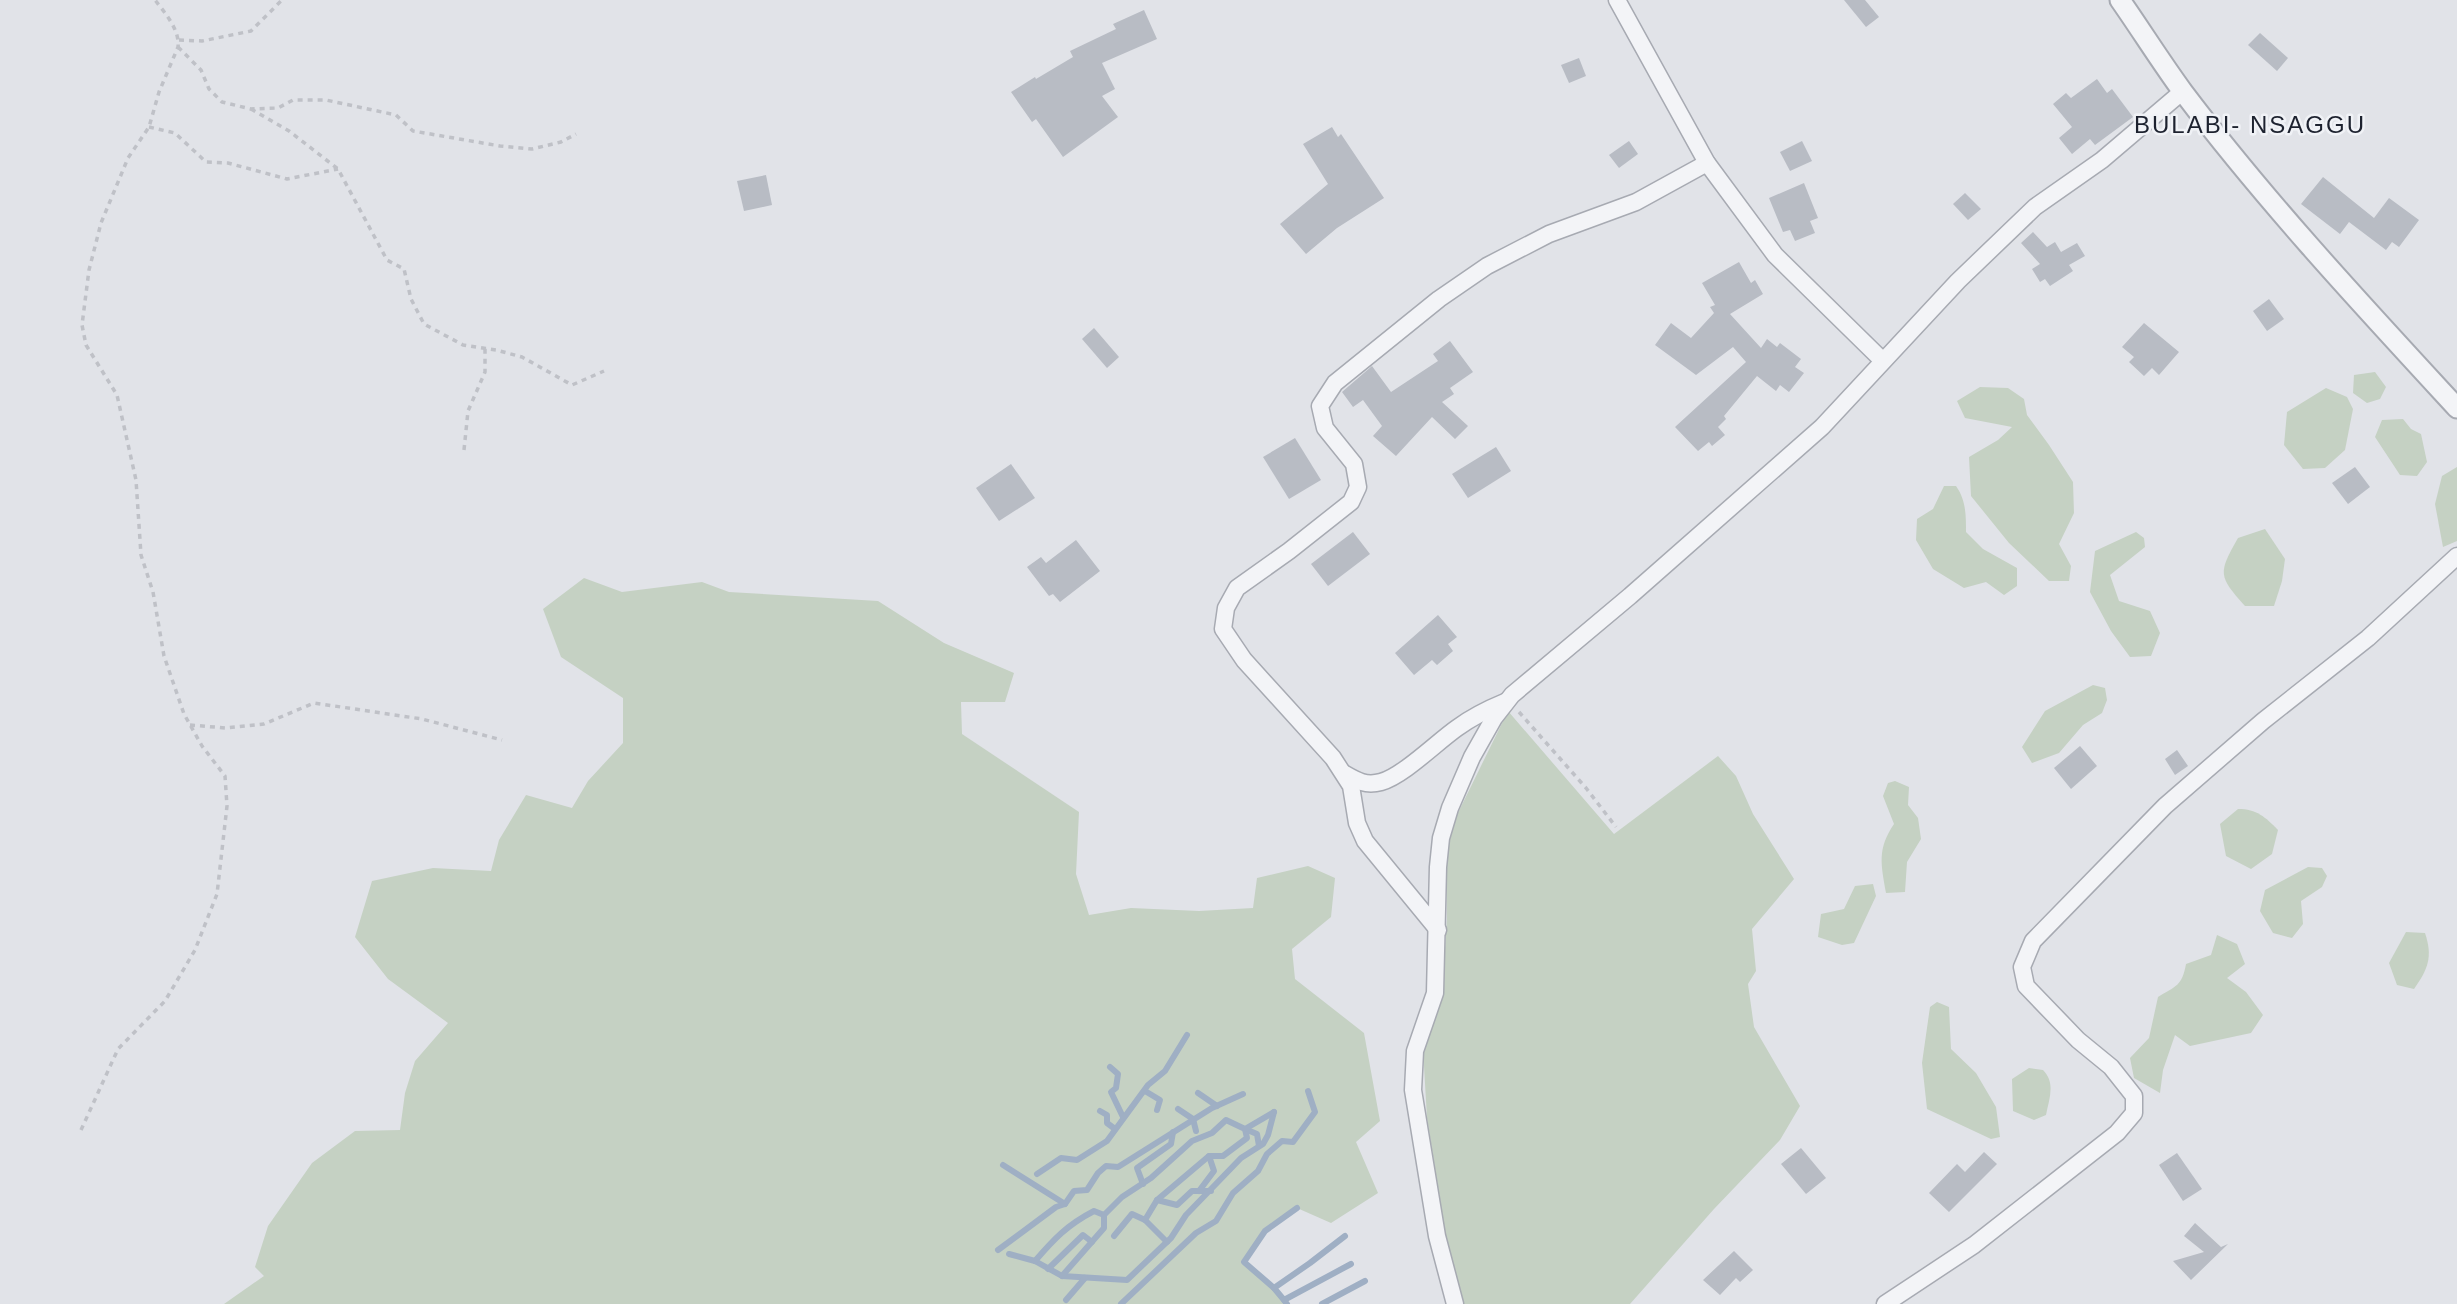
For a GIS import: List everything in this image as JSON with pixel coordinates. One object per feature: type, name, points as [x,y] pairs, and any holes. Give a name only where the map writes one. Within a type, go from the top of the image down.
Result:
[{"type":"street","points":[[1617,0],[1707,163],[1775,255],[1883,361]]},
{"type":"street","points":[[2120,0],[2183,91],[2259,187],[2360,303],[2457,408]]},
{"type":"street","points":[[1455,1304],[1437,1236],[1413,1090],[1415,1051],[1435,993],[1441,838],[1450,808],[1472,757],[1494,718],[1508,701],[1822,427],[1958,281],[2035,207],[2102,160],[2183,91]]},
{"type":"street","points":[[1438,930],[1365,842],[1357,823],[1351,786],[1333,758],[1244,660],[1223,629],[1226,608],[1237,588],[1351,502],[1358,487],[1353,464],[1325,428],[1320,407],[1335,383],[1439,299],[1487,267],[1549,234],[1636,202],[1707,163]]},
{"type":"street","points":[[1885,1304],[1974,1245],[2117,1133],[2134,1112],[2134,1096],[2111,1067],[2078,1040],[2026,986],[2022,967],[2033,941],[2165,806],[2263,721],[2368,638],[2457,556]]},
{"type":"street","points":[[1343,773],[1362,784],[1382,782],[1408,766],[1466,721],[1508,701]]},
{"type":"path","points":[[81,1130],[118,1049],[165,1001],[195,950],[217,894],[227,806],[225,776],[202,747],[184,714],[164,656],[153,592],[141,555],[136,480],[117,395],[86,345],[82,325],[89,270],[101,223],[128,158],[149,127],[159,92],[178,47],[179,40],[174,28],[155,0]]},
{"type":"path","points":[[179,40],[202,41],[251,31],[282,0]]},
{"type":"path","points":[[178,47],[201,70],[209,89],[222,103],[251,109],[278,108],[293,100],[326,100],[396,115],[413,131],[478,143],[532,149],[561,142],[576,134]]},
{"type":"path","points":[[251,109],[289,131],[338,169],[387,260],[404,269],[411,299],[424,324],[463,345],[522,357],[572,385],[604,371]]},
{"type":"path","points":[[149,127],[175,133],[206,162],[228,163],[287,179],[338,169]]},
{"type":"path","points":[[464,450],[468,411],[485,372],[485,348]]},
{"type":"path","points":[[1508,701],[1578,779],[1616,827]]},
{"type":"path","points":[[190,725],[226,727],[264,724],[314,703],[422,719],[502,740]]},
{"type":"green space","points":[[2375,372],[2386,387],[2380,399],[2367,403],[2353,393],[2354,375]]},
{"type":"green space","points":[[1980,387],[2008,388],[2024,399],[2027,415],[2073,482],[2074,513],[2059,544],[2071,566],[2069,581],[2049,581],[2009,543],[1971,496],[1969,457],[1998,440],[2012,427],[1965,418],[1957,401]]},
{"type":"green space","points":[[2326,388],[2347,397],[2353,409],[2345,450],[2325,468],[2303,469],[2284,445],[2287,412]]},
{"type":"green space","points":[[2403,419],[2411,429],[2421,434],[2427,462],[2417,476],[2400,475],[2375,437],[2382,420]]},
{"type":"green space","points":[[2457,467],[2457,541],[2443,547],[2435,504],[2442,476]]},
{"type":"green space","points":[[1944,486],[1956,486],[1962,497],[1966,532],[1983,549],[2017,568],[2017,586],[2004,595],[1986,582],[1964,588],[1933,569],[1916,540],[1917,519],[1933,509]]},
{"type":"green space","points":[[2265,529],[2285,559],[2282,581],[2274,606],[2245,606],[2226,581],[2224,567],[2238,538]]},
{"type":"green space","points":[[2136,532],[2144,538],[2145,547],[2110,575],[2119,601],[2150,611],[2160,633],[2151,656],[2130,657],[2111,631],[2090,592],[2095,551]]},
{"type":"green space","points":[[584,578],[622,592],[702,582],[729,592],[878,601],[944,643],[1014,673],[1005,702],[961,702],[962,734],[1079,812],[1076,874],[1089,915],[1131,908],[1199,911],[1253,908],[1257,878],[1308,866],[1335,878],[1331,917],[1292,949],[1295,979],[1364,1033],[1380,1121],[1356,1142],[1378,1193],[1331,1223],[1297,1208],[1265,1231],[1244,1262],[1274,1288],[1287,1304],[224,1304],[264,1276],[255,1267],[268,1226],[312,1163],[355,1131],[400,1130],[405,1093],[415,1061],[448,1023],[388,979],[355,937],[372,881],[433,868],[491,871],[499,840],[526,795],[572,808],[588,781],[623,743],[623,698],[561,657],[543,609]]},
{"type":"green space","points":[[2093,685],[2105,688],[2107,700],[2102,713],[2083,725],[2059,753],[2032,763],[2022,747],[2045,711]]},
{"type":"green space","points":[[1508,711],[1614,834],[1718,756],[1736,776],[1753,814],[1794,879],[1752,929],[1756,971],[1748,984],[1754,1027],[1800,1106],[1780,1140],[1714,1209],[1630,1304],[1462,1304],[1450,1262],[1427,1118],[1423,1049],[1435,1012],[1445,948],[1446,847],[1453,823]]},
{"type":"green space","points":[[1895,781],[1909,787],[1908,805],[1918,818],[1921,839],[1907,862],[1905,892],[1886,893],[1882,857],[1885,841],[1894,824],[1883,796],[1888,783]]},
{"type":"green space","points":[[2238,809],[2250,810],[2260,815],[2278,830],[2272,854],[2251,869],[2226,856],[2220,824]]},
{"type":"green space","points":[[2308,867],[2322,868],[2327,876],[2322,887],[2301,901],[2303,924],[2292,938],[2273,933],[2260,911],[2265,890]]},
{"type":"green space","points":[[1873,884],[1876,896],[1854,943],[1842,945],[1818,937],[1821,914],[1844,909],[1855,886]]},
{"type":"green space","points":[[2406,932],[2425,933],[2429,949],[2426,969],[2414,989],[2397,985],[2389,963]]},
{"type":"green space","points":[[2217,935],[2237,944],[2245,964],[2227,978],[2246,992],[2263,1015],[2251,1033],[2190,1046],[2175,1035],[2163,1070],[2160,1093],[2134,1078],[2130,1058],[2149,1038],[2158,997],[2177,985],[2186,964],[2211,955]]},
{"type":"green space","points":[[1937,1002],[1949,1007],[1951,1049],[1976,1073],[1996,1107],[2000,1137],[1991,1139],[1927,1109],[1922,1063],[1930,1007]]},
{"type":"green space","points":[[2029,1068],[2043,1070],[2050,1086],[2046,1115],[2034,1120],[2013,1111],[2012,1079]]},
{"type":"building","points":[[1844,0],[1865,0],[1879,17],[1866,27]]},
{"type":"building","points":[[1144,10],[1157,39],[1102,63],[1115,89],[1102,96],[1118,117],[1063,157],[1036,119],[1032,122],[1011,92],[1073,57],[1070,51],[1116,29],[1113,24]]},
{"type":"building","points":[[2260,33],[2288,58],[2277,71],[2248,45]]},
{"type":"building","points":[[1579,58],[1586,76],[1569,83],[1561,65]]},
{"type":"building","points":[[2097,79],[2107,93],[2112,89],[2133,117],[2095,145],[2090,139],[2072,154],[2059,138],[2072,127],[2053,104],[2066,93],[2071,98]]},
{"type":"building","points":[[1332,127],[1338,137],[1341,134],[1384,198],[1337,228],[1306,254],[1280,224],[1328,184],[1303,144]]},
{"type":"building","points":[[1629,141],[1638,154],[1619,168],[1609,155]]},
{"type":"building","points":[[1802,141],[1812,161],[1790,171],[1780,152]]},
{"type":"building","points":[[766,175],[772,205],[744,211],[737,181]]},
{"type":"building","points":[[2323,177],[2374,218],[2389,198],[2419,220],[2399,247],[2392,242],[2386,250],[2349,222],[2340,234],[2301,204]]},
{"type":"building","points":[[1804,183],[1818,218],[1810,221],[1815,233],[1795,241],[1790,230],[1783,232],[1769,198]]},
{"type":"building","points":[[1965,193],[1981,209],[1968,220],[1953,204]]},
{"type":"building","points":[[2033,232],[2047,247],[2055,242],[2061,252],[2077,243],[2085,256],[2069,265],[2073,271],[2050,286],[2045,279],[2040,282],[2032,269],[2040,264],[2021,243]]},
{"type":"building","points":[[1739,262],[1751,283],[1755,280],[1763,294],[1730,314],[1761,348],[1767,339],[1777,347],[1780,343],[1801,359],[1795,367],[1804,373],[1789,392],[1780,385],[1776,391],[1757,376],[1718,427],[1725,435],[1712,446],[1709,442],[1698,451],[1675,427],[1746,362],[1733,347],[1696,375],[1655,345],[1671,323],[1691,338],[1714,313],[1710,307],[1715,305],[1702,283]]},
{"type":"building","points":[[2269,299],[2284,319],[2267,331],[2253,311]]},
{"type":"building","points":[[2144,323],[2179,352],[2159,375],[2152,368],[2144,376],[2129,362],[2134,357],[2122,347]]},
{"type":"building","points":[[1094,328],[1119,357],[1107,368],[1082,339]]},
{"type":"building","points":[[1450,341],[1473,372],[1450,388],[1454,394],[1442,402],[1468,426],[1455,439],[1432,417],[1396,456],[1373,436],[1382,426],[1363,400],[1353,407],[1342,392],[1372,366],[1391,392],[1438,361],[1433,354]]},
{"type":"building","points":[[1295,438],[1321,480],[1289,499],[1263,457]]},
{"type":"building","points":[[1496,447],[1511,471],[1468,498],[1452,474]]},
{"type":"building","points":[[1011,464],[1035,498],[999,521],[976,488]]},
{"type":"building","points":[[2355,467],[2370,487],[2348,504],[2332,483]]},
{"type":"building","points":[[1353,532],[1370,554],[1328,586],[1311,564]]},
{"type":"building","points":[[1076,540],[1100,571],[1060,602],[1053,594],[1049,596],[1027,567],[1041,557],[1046,563]]},
{"type":"building","points":[[1438,615],[1457,637],[1448,644],[1453,651],[1437,665],[1432,660],[1414,675],[1395,653]]},
{"type":"building","points":[[2080,746],[2097,766],[2071,789],[2054,768]]},
{"type":"building","points":[[2177,750],[2188,766],[2175,775],[2165,759]]},
{"type":"building","points":[[1801,1148],[1826,1178],[1806,1194],[1781,1164]]},
{"type":"building","points":[[1984,1152],[1997,1164],[1949,1212],[1929,1193],[1957,1164],[1965,1172]]},
{"type":"building","points":[[2177,1153],[2202,1189],[2183,1201],[2159,1165]]},
{"type":"building","points":[[2195,1223],[2221,1247],[2228,1244],[2191,1280],[2173,1261],[2204,1252],[2184,1236]]},
{"type":"building","points":[[1734,1251],[1753,1270],[1740,1282],[1736,1278],[1720,1295],[1703,1280]]},
{"type":"waterway","points":[[1037,1174],[1061,1158],[1077,1160],[1107,1141],[1148,1085],[1165,1071],[1187,1035]]},
{"type":"waterway","points":[[1110,1067],[1118,1074],[1116,1088],[1111,1092],[1123,1117]]},
{"type":"waterway","points":[[1145,1091],[1160,1100],[1157,1110]]},
{"type":"waterway","points":[[1121,1304],[1196,1233],[1216,1221],[1233,1193],[1258,1171],[1267,1154],[1282,1141],[1293,1142],[1315,1112],[1308,1091]]},
{"type":"waterway","points":[[1198,1093],[1217,1106]]},
{"type":"waterway","points":[[998,1250],[1056,1207],[1065,1204],[1074,1191],[1087,1190],[1106,1166],[1118,1167],[1212,1108],[1243,1094]]},
{"type":"waterway","points":[[1178,1109],[1193,1119],[1196,1131]]},
{"type":"waterway","points":[[1100,1111],[1107,1115],[1107,1123],[1115,1129]]},
{"type":"waterway","points":[[1009,1254],[1035,1261],[1062,1276],[1127,1280],[1171,1238],[1186,1215],[1241,1158],[1263,1144],[1274,1112]]},
{"type":"waterway","points":[[1062,1276],[1104,1228],[1104,1215],[1122,1197],[1151,1178],[1192,1141],[1212,1133],[1226,1120],[1245,1129],[1274,1112]]},
{"type":"waterway","points":[[1114,1236],[1132,1214],[1145,1220],[1157,1200],[1209,1156],[1223,1156],[1247,1138],[1245,1129],[1257,1134],[1259,1146]]},
{"type":"waterway","points":[[1143,1184],[1137,1168],[1171,1144],[1173,1132]]},
{"type":"waterway","points":[[1199,1191],[1214,1171],[1209,1156]]},
{"type":"waterway","points":[[1003,1165],[1065,1204]]},
{"type":"waterway","points":[[1157,1200],[1177,1205],[1192,1191],[1211,1191]]},
{"type":"waterway","points":[[1274,1288],[1244,1262],[1265,1231],[1297,1208]]},
{"type":"waterway","points":[[1035,1261],[1068,1227],[1094,1211],[1104,1215]]},
{"type":"waterway","points":[[1145,1220],[1167,1242]]},
{"type":"waterway","points":[[1048,1269],[1083,1235],[1092,1242]]},
{"type":"waterway","points":[[1284,1300],[1274,1288],[1345,1236]]},
{"type":"waterway","points":[[1287,1304],[1284,1300],[1351,1264]]},
{"type":"waterway","points":[[1066,1300],[1085,1278]]},
{"type":"waterway","points":[[1322,1304],[1365,1281]]},
{"type":"district","name":"BULABI- NSAGGU","points":[[2250,124]]}]
